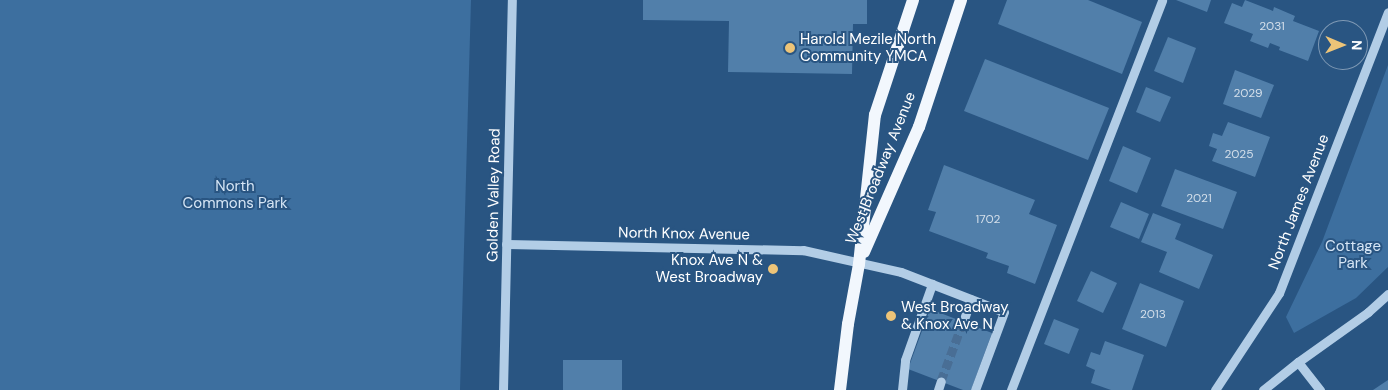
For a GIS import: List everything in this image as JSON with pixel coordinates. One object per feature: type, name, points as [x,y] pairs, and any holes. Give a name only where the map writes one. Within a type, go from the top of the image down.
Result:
[{"type":"main road","name":"West Broadway Avenue","points":[[840,390],[848,324],[859,264],[875,115],[913,0]]},
{"type":"main road","name":"West Broadway Avenue","points":[[859,264],[919,127],[961,0]]},
{"type":"street","name":"Golden Valley Road","points":[[503,390],[512,0]]},
{"type":"street","points":[[1012,390],[1162,0]]},
{"type":"street","name":"North James Avenue","points":[[1215,390],[1279,293],[1388,12]]},
{"type":"street","name":"North Knox Avenue","points":[[506,244],[803,250],[901,272],[1004,312],[975,390]]},
{"type":"street","points":[[902,390],[905,360],[932,284]]},
{"type":"street","points":[[1263,390],[1298,362],[1368,312],[1388,294]]},
{"type":"street","points":[[963,322],[971,299]]},
{"type":"street","points":[[1298,362],[1320,390]]},
{"type":"green space","name":"North Commons Park","points":[[0,0],[471,0],[460,390],[0,390]]},
{"type":"green space","name":"Cottage Park","points":[[1388,65],[1388,267],[1356,298],[1294,333],[1286,317],[1322,242]]},
{"type":"building","name":"Harold Mezile North Community YMCA","points":[[643,0],[867,0],[867,24],[853,24],[852,74],[728,72],[729,21],[643,20]]},
{"type":"building","points":[[1007,0],[1088,0],[1142,22],[1122,74],[998,24]]},
{"type":"building","points":[[1176,0],[1211,0],[1207,12]]},
{"type":"building","points":[[1245,0],[1273,11],[1274,7],[1295,16],[1293,21],[1318,31],[1308,61],[1279,50],[1280,47],[1270,43],[1268,48],[1250,41],[1253,34],[1224,23],[1232,3],[1242,7]]},
{"type":"building","points":[[1168,37],[1196,48],[1183,83],[1154,71]]},
{"type":"building","points":[[985,59],[1109,108],[1088,160],[964,111]]},
{"type":"building","points":[[1235,70],[1274,85],[1261,118],[1223,104]]},
{"type":"building","points":[[1146,87],[1171,97],[1160,122],[1136,112]]},
{"type":"building","points":[[1228,122],[1270,137],[1255,177],[1212,161],[1217,149],[1209,146],[1213,133],[1222,136]]},
{"type":"building","points":[[1123,146],[1151,158],[1137,193],[1109,181]]},
{"type":"building","points":[[944,165],[1035,200],[1029,214],[1057,225],[1035,284],[1007,273],[1009,266],[986,258],[988,253],[929,231],[936,212],[928,210]]},
{"type":"building","points":[[1175,169],[1237,192],[1223,229],[1161,206]]},
{"type":"building","points":[[1121,202],[1149,214],[1139,239],[1110,227]]},
{"type":"building","points":[[1153,213],[1181,224],[1175,239],[1213,255],[1199,289],[1159,272],[1167,252],[1141,242]]},
{"type":"building","points":[[1091,271],[1117,283],[1103,313],[1077,301]]},
{"type":"building","points":[[1140,283],[1184,301],[1166,347],[1122,329]]},
{"type":"building","points":[[930,309],[992,333],[971,390],[963,390],[908,369]]},
{"type":"building","points":[[1054,319],[1079,329],[1069,354],[1044,344]]},
{"type":"building","points":[[1105,341],[1144,355],[1132,390],[1111,390],[1091,383],[1095,370],[1086,366],[1091,352],[1100,355]]},
{"type":"building","points":[[563,360],[622,360],[622,390],[563,390]]},
{"type":"building","points":[[1388,380],[1388,390],[1373,390]]},
{"type":"tunnel","points":[[941,381],[963,322]]},
{"type":"place","name":"Harold Mezile North Community YMCA","points":[[790,48]]},
{"type":"place","name":"Knox Ave N & West Broadway","points":[[773,269]]},
{"type":"place","name":"West Broadway & Knox Ave N","points":[[891,316]]}]
